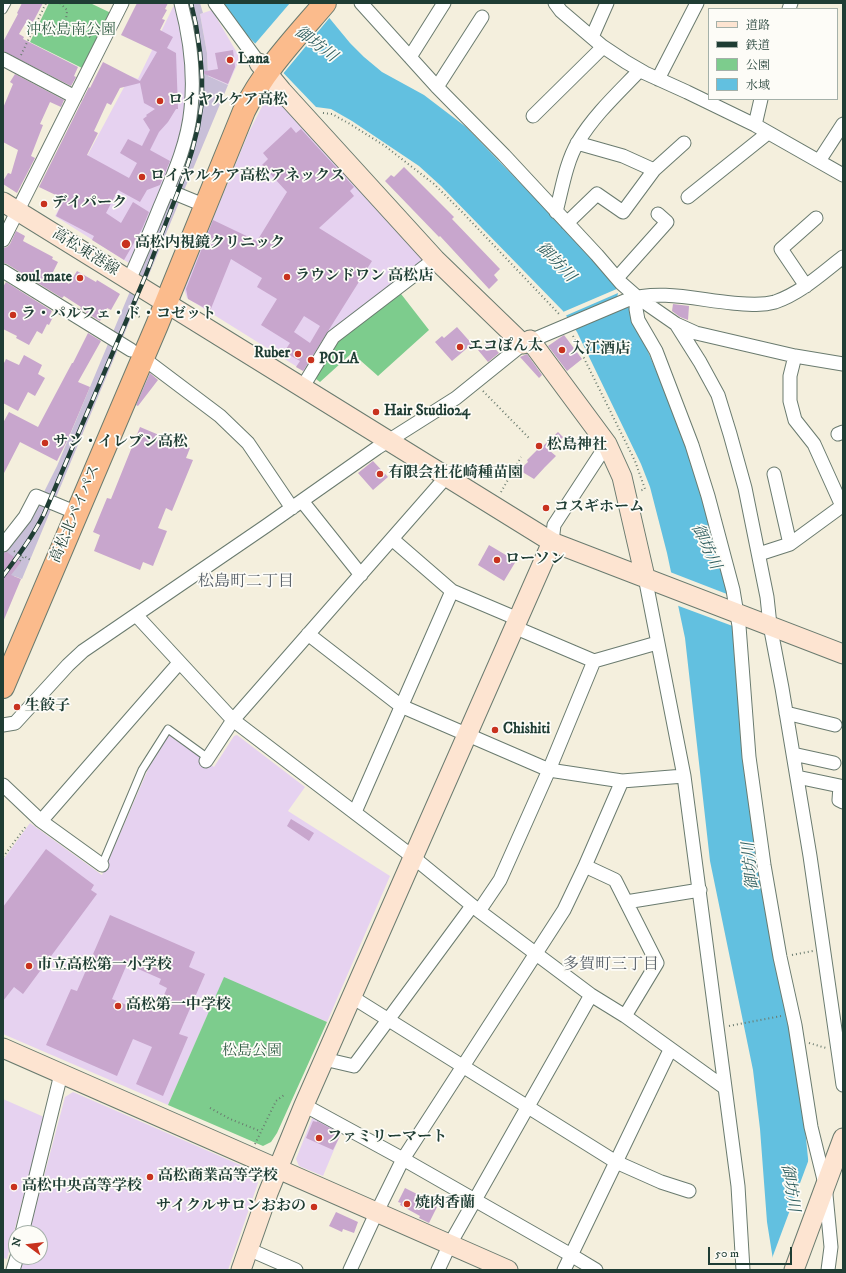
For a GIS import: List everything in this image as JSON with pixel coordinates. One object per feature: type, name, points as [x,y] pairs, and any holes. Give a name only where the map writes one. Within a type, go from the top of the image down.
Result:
[{"type":"highway","name":"高松北バイパス","points":[[3,687],[71,510],[199,203],[232,107],[240,91],[266,64],[318,4]]},
{"type":"highway","name":"高松北バイパス","points":[[3,656],[71,510]]},
{"type":"street","points":[[3,240],[10,207],[75,97],[122,3]]},
{"type":"street","points":[[129,280],[167,190],[186,138],[191,110],[191,57],[189,39],[181,3]]},
{"type":"street","points":[[215,3],[242,42],[266,64],[308,120],[435,259],[527,342],[607,444],[622,477],[645,577],[684,776],[738,1186],[743,1270]]},
{"type":"street","points":[[361,3],[410,58],[621,283],[632,298],[638,320],[656,351],[692,445],[733,590],[739,626],[749,757],[764,865],[812,1133],[826,1184],[831,1247],[828,1270]]},
{"type":"street","points":[[410,58],[444,3]]},
{"type":"street","points":[[555,3],[561,11],[603,47],[640,70],[658,79],[708,98]]},
{"type":"street","points":[[592,37],[607,3]]},
{"type":"street","points":[[658,79],[697,3]]},
{"type":"street","points":[[437,87],[482,17]]},
{"type":"street","points":[[534,116],[603,47]]},
{"type":"street","points":[[3,59],[75,97]]},
{"type":"street","points":[[556,212],[569,161],[577,142],[593,120],[640,70]]},
{"type":"street","points":[[714,100],[725,104],[768,133],[843,174]]},
{"type":"street","points":[[755,125],[761,100]]},
{"type":"street","points":[[819,161],[843,124]]},
{"type":"street","points":[[688,197],[768,133]]},
{"type":"street","points":[[577,142],[623,156],[654,170]]},
{"type":"street","points":[[567,224],[597,194],[623,212],[654,170],[684,143]]},
{"type":"street","points":[[167,190],[199,203]]},
{"type":"street","name":"高松東港線","points":[[10,207],[552,542],[843,654]]},
{"type":"street","points":[[617,278],[667,222],[658,214]]},
{"type":"street","points":[[806,286],[780,249],[816,218]]},
{"type":"street","points":[[3,725],[10,725],[15,722],[83,651],[388,441],[456,398],[527,342],[632,298],[643,296],[665,296],[753,305],[774,302],[801,290],[843,257]]},
{"type":"street","points":[[302,388],[333,337],[435,259]]},
{"type":"street","points":[[3,271],[137,354],[220,416],[248,443],[297,505],[361,575]]},
{"type":"street","points":[[632,298],[696,334],[795,356],[843,364]]},
{"type":"street","points":[[676,324],[700,362],[718,395],[745,488],[797,777],[843,1085]]},
{"type":"street","points":[[758,554],[790,544],[842,506],[814,444],[795,420],[790,402],[790,376],[795,356]]},
{"type":"street","points":[[240,1270],[304,1105],[552,542],[554,525],[607,444]]},
{"type":"street","points":[[774,474],[790,544]]},
{"type":"street","points":[[207,760],[233,720],[447,476]]},
{"type":"street","points":[[3,545],[24,517],[36,496],[71,510]]},
{"type":"street","points":[[392,539],[452,590],[594,661],[657,644]]},
{"type":"street","points":[[355,812],[452,590]]},
{"type":"street","points":[[136,615],[233,720],[413,857],[475,909],[591,995],[625,1016],[670,1050],[725,1088]]},
{"type":"street","points":[[308,634],[401,706],[549,770],[622,781],[684,776]]},
{"type":"street","points":[[324,1059],[354,1066],[388,1019],[475,909],[500,880],[549,770],[594,661]]},
{"type":"street","points":[[38,818],[179,663]]},
{"type":"street","points":[[786,713],[836,725]]},
{"type":"street","points":[[793,754],[834,763]]},
{"type":"street","points":[[797,777],[840,786],[839,800],[843,802]]},
{"type":"street","points":[[350,1270],[403,1159],[564,910],[622,781]]},
{"type":"street","points":[[3,785],[38,818],[102,865]]},
{"type":"street","points":[[585,866],[615,880],[657,963],[625,1016]]},
{"type":"street","points":[[626,902],[700,890]]},
{"type":"street","points":[[438,1270],[450,1244],[591,995]]},
{"type":"street","points":[[352,997],[616,1162],[661,1182],[689,1191]]},
{"type":"street","points":[[3,1048],[508,1270]]},
{"type":"street","points":[[564,1270],[670,1050]]},
{"type":"street","points":[[24,1225],[61,1074]]},
{"type":"street","points":[[304,1105],[403,1159],[571,1254],[596,1270]]},
{"type":"street","points":[[794,1270],[843,1138]]},
{"type":"street","points":[[248,1249],[296,1270]]},
{"type":"lane","points":[[102,865],[142,770],[168,729],[207,760]]},
{"type":"path","points":[[16,65],[46,3]]},
{"type":"path","points":[[33,30],[44,35],[51,36],[56,34],[64,24],[67,16],[67,10],[60,3]]},
{"type":"path","points":[[64,24],[102,43]]},
{"type":"path","points":[[308,120],[319,113],[332,114],[385,146],[417,170],[434,184],[464,214],[569,325],[635,461],[645,489],[626,494]]},
{"type":"path","points":[[475,383],[529,438]]},
{"type":"path","points":[[499,495],[520,457]]},
{"type":"path","points":[[20,561],[24,556],[32,561]]},
{"type":"path","points":[[3,857],[38,818]]},
{"type":"path","points":[[780,957],[823,949]]},
{"type":"path","points":[[743,1024],[781,1016]]},
{"type":"path","points":[[796,1039],[826,1048],[839,1054]]},
{"type":"path","points":[[253,1149],[260,1131],[268,1120],[276,1101],[284,1095]]},
{"type":"path","points":[[210,1108],[230,1119],[260,1131]]},
{"type":"shaded area","points":[[175,3],[186,58],[186,94],[183,127],[179,142],[132,265],[55,216],[130,76],[138,79]]},
{"type":"shaded area","points":[[185,3],[200,3],[203,13],[200,14],[207,53],[208,76],[228,85],[22,579],[14,576],[3,591],[3,554],[30,520],[57,466],[179,174],[189,145]]},
{"type":"shaded area","points":[[212,10],[240,58],[228,85],[208,76],[207,53],[200,14]]},
{"type":"shaded area","points":[[271,89],[425,258],[425,262],[307,373],[187,298],[184,289],[248,134]]},
{"type":"shaded area","points":[[169,735],[214,767],[234,736],[237,735],[305,787],[288,811],[390,876],[327,1022],[224,978],[168,1105],[3,1034],[3,860],[30,823],[102,875],[149,767]]},
{"type":"shaded area","name":"高松商業高等学校","points":[[73,1092],[254,1171],[258,1183],[228,1270],[20,1270],[21,1265],[48,1265],[48,1225],[31,1225],[65,1097]]},
{"type":"shaded area","name":"高松中央高等学校","points":[[3,1099],[44,1117],[16,1225],[8,1225],[8,1255],[7,1259],[3,1258]]},
{"type":"shaded area","points":[[313,1116],[341,1133],[323,1176],[299,1166],[296,1159]]},
{"type":"green space","name":"沖松島南公園","points":[[49,3],[90,3],[111,13],[84,69],[30,42]]},
{"type":"green space","points":[[398,290],[429,330],[378,376],[352,353],[320,382],[312,376],[335,338]]},
{"type":"green space","name":"松島公園","points":[[224,977],[327,1022],[277,1133],[271,1142],[263,1146],[168,1105]]},
{"type":"water","name":"御坊川","points":[[223,3],[317,3],[350,43],[382,72],[424,95],[466,127],[591,256],[616,284],[630,309],[687,444],[729,587],[800,1102],[804,1118],[816,1239],[774,1266],[767,1222],[760,1129],[753,1070],[710,861],[685,638],[667,553],[650,487],[641,464],[577,332],[563,311],[441,186],[419,166],[352,121],[331,109],[316,107],[246,34]]},
{"type":"pier","points":[[290,3],[319,3],[331,16],[282,75],[254,45]]},
{"type":"pier","points":[[619,288],[632,309],[625,307],[617,298],[618,293],[565,316],[563,312]]},
{"type":"pier","points":[[670,572],[732,596],[738,628],[676,605]]},
{"type":"pier","points":[[809,1159],[818,1238],[824,1266],[822,1270],[773,1270],[771,1261]]},
{"type":"building","points":[[22,3],[43,3],[33,22],[28,19],[19,34],[24,37],[23,39],[78,67],[74,76],[76,77],[71,86],[3,51],[3,42],[18,14],[17,13]]},
{"type":"building","points":[[137,3],[168,3],[165,9],[167,10],[162,19],[165,20],[160,30],[173,37],[167,48],[176,53],[178,109],[176,109],[168,122],[159,132],[150,150],[170,161],[160,185],[147,190],[140,202],[118,190],[106,213],[121,223],[133,202],[149,212],[142,229],[124,260],[92,240],[94,236],[56,216],[64,199],[39,187],[103,62],[140,81],[157,52],[121,35]],"holes":[[[140,83],[144,103],[155,109],[143,119],[150,130],[142,146],[128,139],[120,153],[137,163],[129,178],[87,155],[98,133],[94,131],[107,103],[111,105],[120,88]]]},
{"type":"building","points":[[233,50],[235,67],[228,84],[200,72],[218,69],[215,53]]},
{"type":"building","points":[[15,74],[64,100],[61,107],[50,102],[40,124],[43,125],[31,156],[35,158],[17,193],[3,184],[3,181],[8,173],[11,174],[18,150],[3,142],[3,108],[13,84],[10,82]]},
{"type":"building","points":[[291,127],[296,133],[301,129],[354,187],[350,191],[354,196],[319,228],[372,261],[303,371],[296,367],[300,361],[284,352],[290,343],[261,325],[277,299],[257,287],[262,278],[231,259],[210,311],[188,299],[186,289],[213,220],[257,241],[287,192],[262,165],[268,159],[263,153]],"holes":[[[304,316],[320,326],[310,343],[294,332]]]},
{"type":"building","points":[[404,167],[454,217],[452,219],[500,269],[494,275],[498,280],[489,289],[440,236],[439,237],[385,181],[391,175],[394,177]]},
{"type":"building","points":[[16,231],[25,236],[23,241],[53,257],[52,259],[58,262],[52,274],[69,284],[77,271],[96,282],[97,280],[120,294],[111,310],[107,308],[100,321],[80,309],[81,307],[64,296],[62,298],[3,263],[3,248],[10,244]]},
{"type":"building","points":[[6,282],[52,311],[50,315],[53,317],[49,325],[47,324],[42,334],[37,331],[29,345],[16,338],[17,336],[3,329],[3,287]]},
{"type":"building","points":[[673,304],[689,306],[688,320],[680,317],[672,311]]},
{"type":"building","points":[[457,327],[472,344],[452,361],[435,342],[442,336],[444,338]]},
{"type":"building","points":[[88,333],[101,341],[78,382],[90,387],[57,461],[20,442],[3,475],[3,423],[9,412],[38,427]]},
{"type":"building","points":[[564,335],[582,359],[567,371],[548,346]]},
{"type":"building","points":[[489,342],[499,353],[488,362],[478,350]]},
{"type":"building","points":[[527,354],[542,375],[539,378],[520,357]]},
{"type":"building","points":[[24,355],[42,365],[38,374],[45,378],[35,396],[28,392],[18,411],[3,403],[3,365],[6,359],[19,365]]},
{"type":"building","points":[[150,373],[158,380],[138,406],[136,405]]},
{"type":"building","points":[[140,427],[190,448],[186,458],[193,460],[172,511],[166,508],[158,528],[167,531],[153,566],[143,562],[140,570],[94,551],[100,535],[93,532],[107,498],[111,499]]},
{"type":"building","points":[[558,432],[563,437],[550,451],[556,456],[534,479],[519,470],[528,462],[527,460],[540,447],[541,448]]},
{"type":"building","points":[[373,461],[388,477],[373,490],[358,473]]},
{"type":"building","points":[[489,545],[516,561],[504,581],[478,565]]},
{"type":"building","points":[[7,552],[21,562],[11,575],[21,579],[3,622],[3,553]]},
{"type":"building","points":[[291,819],[314,833],[309,841],[287,826]]},
{"type":"building","name":"市立高松第一小学校","points":[[46,849],[94,885],[91,890],[97,894],[23,994],[14,987],[3,1001],[3,907]]},
{"type":"building","points":[[110,915],[195,952],[189,967],[205,974],[179,1034],[188,1037],[163,1096],[136,1084],[152,1047],[133,1039],[117,1076],[46,1045],[71,989],[77,991]],"holes":[[[127,964],[161,979],[159,984],[167,988],[158,1009],[142,1002],[139,1010],[112,999]]]},
{"type":"building","points":[[313,1121],[317,1121],[341,1134],[333,1150],[306,1138]]},
{"type":"building","points":[[405,1188],[433,1202],[432,1205],[437,1207],[429,1223],[419,1218],[420,1216],[400,1205],[401,1203],[398,1202]]},
{"type":"building","points":[[336,1212],[358,1222],[354,1233],[343,1229],[342,1232],[329,1226]]},
{"type":"railway","points":[[3,576],[30,538],[44,514],[145,277],[184,176],[198,127],[202,102],[200,52],[191,3]]},
{"type":"place","name":"Lana","points":[[230,60]]},
{"type":"place","name":"ロイヤルケア高松","points":[[160,101]]},
{"type":"place","name":"ロイヤルケア高松アネックス","points":[[142,177]]},
{"type":"place","name":"デイパーク","points":[[44,204]]},
{"type":"place","name":"高松内視鏡クリニック","points":[[126,244]]},
{"type":"place","name":"ラウンドワン 高松店","points":[[287,277]]},
{"type":"place","name":"soul mate","points":[[80,278]]},
{"type":"place","name":"ラ・パルフェ・ド・コゼット","points":[[13,315]]},
{"type":"place","name":"エコぽん太","points":[[460,347]]},
{"type":"place","name":"入江酒店","points":[[562,350]]},
{"type":"place","name":"Ruber","points":[[298,354]]},
{"type":"place","name":"POLA","points":[[311,360]]},
{"type":"place","name":"Hair Studio24","points":[[376,412]]},
{"type":"place","name":"サン・イレブン高松","points":[[45,443]]},
{"type":"place","name":"松島神社","points":[[539,446]]},
{"type":"place","name":"有限会社花崎種苗園","points":[[380,474]]},
{"type":"place","name":"コスギホーム","points":[[546,508]]},
{"type":"place","name":"ローソン","points":[[497,560]]},
{"type":"place","name":"生餃子","points":[[17,707]]},
{"type":"place","name":"Chishiti","points":[[495,730]]},
{"type":"place","name":"市立高松第一小学校","points":[[29,966]]},
{"type":"place","name":"高松第一中学校","points":[[118,1006]]},
{"type":"place","name":"ファミリーマート","points":[[319,1138]]},
{"type":"place","name":"高松商業高等学校","points":[[150,1177]]},
{"type":"place","name":"高松中央高等学校","points":[[14,1187]]},
{"type":"place","name":"焼肉香蘭","points":[[407,1204]]},
{"type":"place","name":"サイクルサロンおおの","points":[[314,1207]]},
{"type":"district","name":"松島町二丁目","points":[[246,583]]},
{"type":"district","name":"多賀町三丁目","points":[[611,966]]}]
